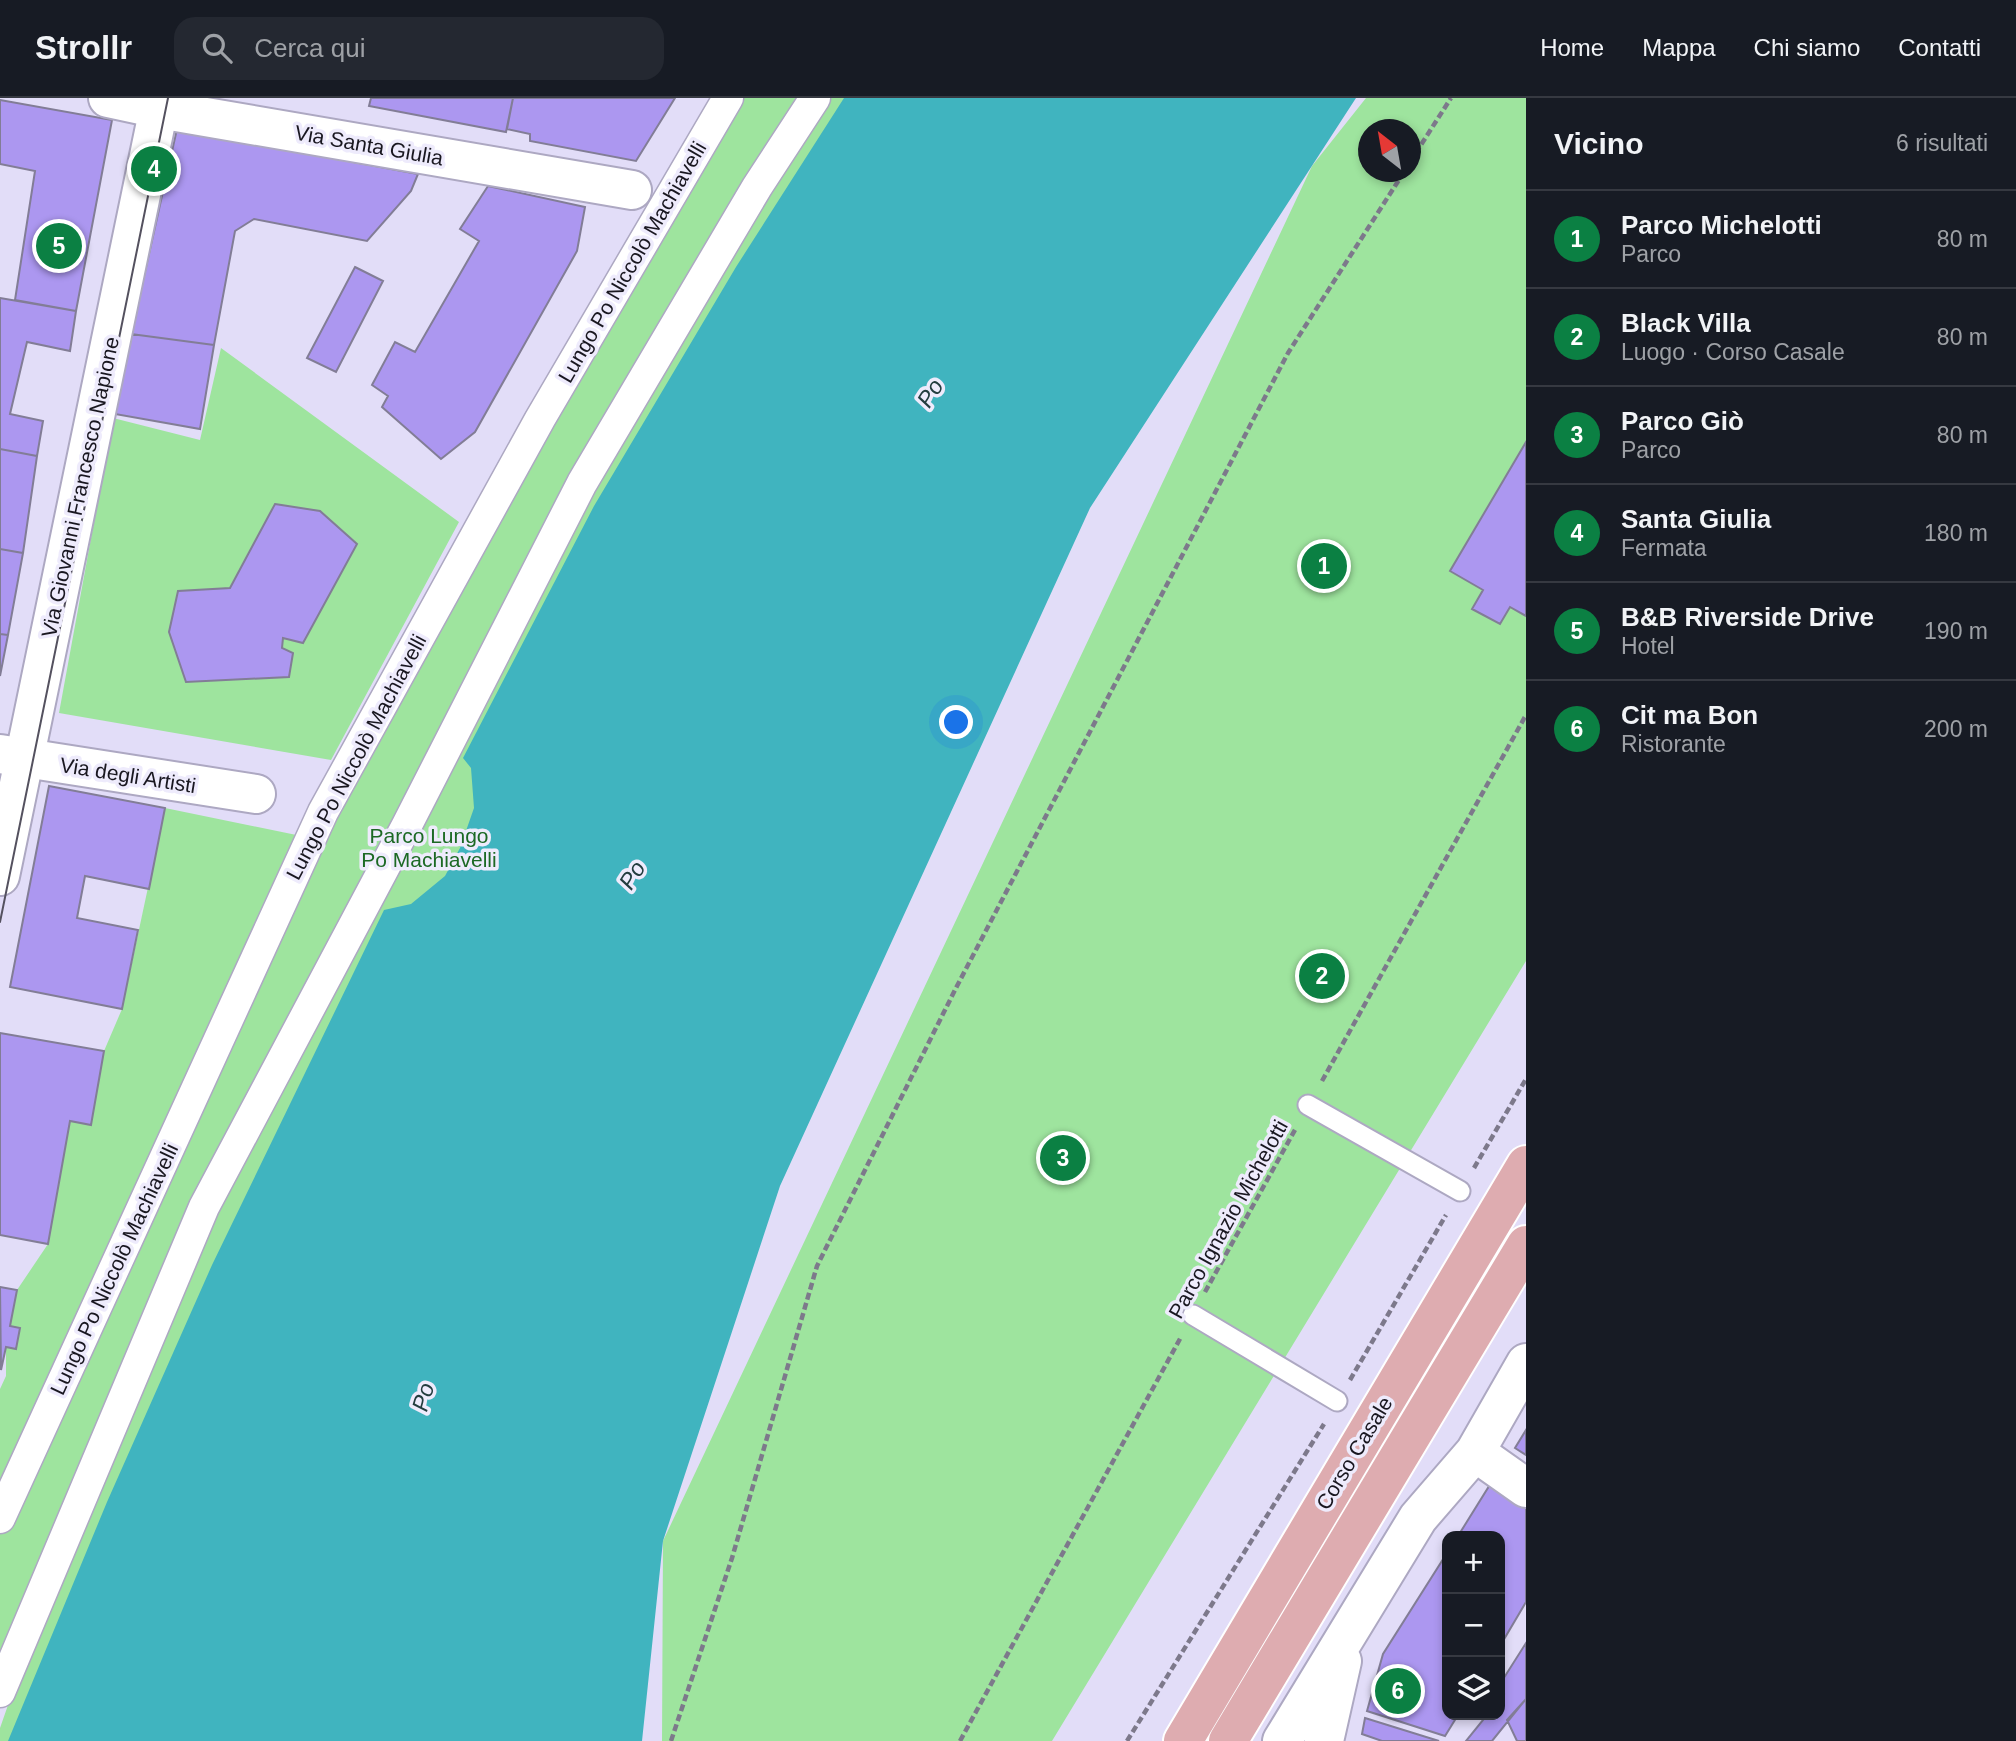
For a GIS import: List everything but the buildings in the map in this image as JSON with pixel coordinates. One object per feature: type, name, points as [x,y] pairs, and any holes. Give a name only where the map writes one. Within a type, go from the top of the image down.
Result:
[{"type":"main road","name":"Corso Casale","points":[[1183,1741],[1526,1165]]},
{"type":"main road","name":"Corso Casale","points":[[1228,1741],[1526,1245]]},
{"type":"street","name":"Via Santa Giulia","points":[[108,98],[160,104],[632,190]]},
{"type":"street","name":"Lungo Po Niccolò Machiavelli","points":[[0,1518],[323,811],[540,419],[728,98]]},
{"type":"street","points":[[0,1692],[204,1207],[407,825],[582,483],[757,187],[814,98]]},
{"type":"street","name":"Via Giovanni Francesco Napione","points":[[0,876],[12,757],[160,104]]},
{"type":"street","name":"Via degli Artisti","points":[[12,757],[256,794]]},
{"type":"street","points":[[1282,1741],[1422,1512],[1475,1452],[1526,1363]]},
{"type":"street","points":[[1363,1517],[1475,1452]]},
{"type":"street","points":[[1475,1452],[1526,1488]]},
{"type":"street","points":[[1324,1741],[1350,1627]]},
{"type":"lane","points":[[1308,1105],[1460,1191]]},
{"type":"lane","points":[[1193,1315],[1338,1401]]},
{"type":"path","points":[[1421,145],[1451,98]]},
{"type":"path","points":[[671,1741],[732,1558],[817,1266],[957,986],[1288,354],[1398,182]]},
{"type":"path","name":"Parco Ignazio Michelotti","points":[[961,1740],[1308,1105],[1526,715]]},
{"type":"green space","name":"Parco Lungo Po Machiavelli","points":[[728,98],[894,98],[46,1741],[0,1741],[0,1728],[71,1525],[0,1692],[0,1389],[6,1376],[6,1347],[16,1348],[20,1328],[10,1326],[17,1290],[48,1244],[70,1121],[91,1124],[104,1051],[122,1009],[165,808],[311,838]]},
{"type":"green space","points":[[1366,98],[1526,98],[1526,961],[1052,1741],[662,1741],[663,1541],[1312,166]]},
{"type":"green space","points":[[221,348],[459,522],[331,760],[59,713],[113,418],[200,440]]},
{"type":"water","name":"Po","points":[[844,98],[1356,98],[1090,508],[780,1186],[663,1541],[642,1741],[8,1741],[107,1502],[212,1265],[384,910],[411,904],[445,876],[460,848],[474,808],[471,768],[463,758],[594,506],[736,267]]},
{"type":"tram line","points":[[0,922],[168,98]]},
{"type":"place","name":"Santa Giulia","points":[[154,169]]},
{"type":"place","name":"B&B Riverside Drive","points":[[59,246]]},
{"type":"place","name":"Parco Michelotti","points":[[1324,566]]},
{"type":"place","name":"Black Villa","points":[[1322,976]]},
{"type":"place","name":"Parco Giò","points":[[1063,1158]]},
{"type":"place","name":"Cit ma Bon","points":[[1398,1691]]}]
